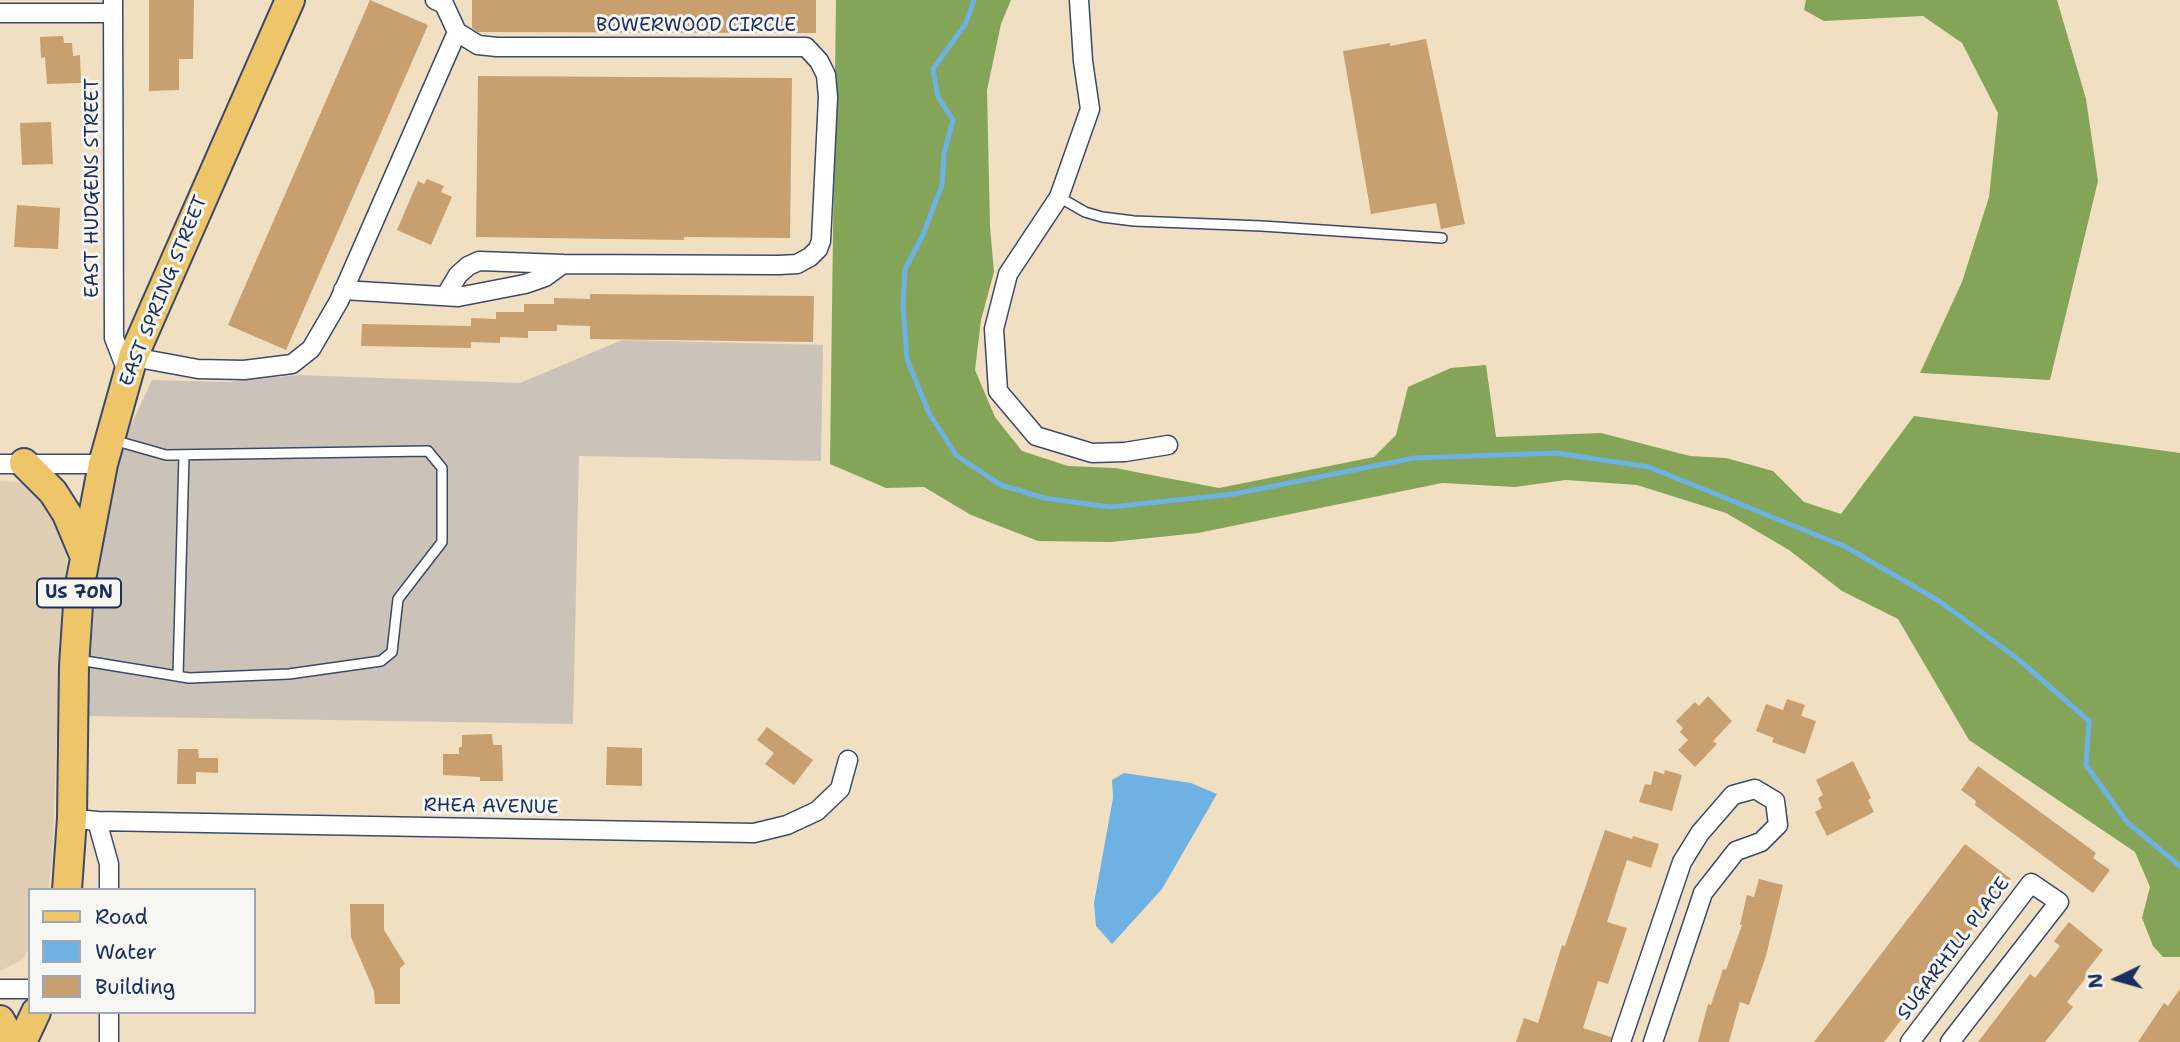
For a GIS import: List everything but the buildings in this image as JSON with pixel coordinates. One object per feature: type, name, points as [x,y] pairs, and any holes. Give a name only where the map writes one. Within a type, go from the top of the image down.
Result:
[{"type":"main road","name":"EAST SPRING STREET","points":[[68,888],[85,820],[74,659],[79,590],[106,452],[130,365],[290,0]]},
{"type":"main road","points":[[12,463],[53,492],[67,514],[85,557]]},
{"type":"main road","points":[[22,1042],[35,1014]]},
{"type":"main road","points":[[0,1020],[9,1042]]},
{"type":"street","points":[[130,365],[244,370],[292,364],[311,349],[330,321],[457,32],[444,4],[435,0]]},
{"type":"street","points":[[1079,0],[1083,61],[1090,109],[1059,197],[1008,275],[994,329],[998,391],[1036,436],[1092,453],[1125,452],[1168,445]]},
{"type":"street","name":"EAST HUDGENS STREET","points":[[113,6],[114,338],[130,365]]},
{"type":"street","points":[[0,13],[113,6]]},
{"type":"street","name":"BOWERWOOD CIRCLE","points":[[446,295],[458,275],[467,266],[479,261],[563,264],[797,264],[810,257],[821,241],[828,97],[826,75],[819,61],[806,47],[497,47],[478,45],[457,32]]},
{"type":"street","points":[[343,290],[458,297],[525,284],[545,277],[563,264]]},
{"type":"street","points":[[12,463],[106,452]]},
{"type":"street","name":"RHEA AVENUE","points":[[85,820],[754,833],[787,825],[817,811],[840,789],[848,760]]},
{"type":"street","points":[[1621,1042],[1682,862],[1700,833],[1733,795],[1755,789],[1774,801],[1778,825],[1761,842],[1737,851],[1703,893],[1653,1042]]},
{"type":"street","points":[[85,820],[109,864],[109,888]]},
{"type":"street","name":"SUGARHILL PLACE","points":[[1910,1042],[2031,883],[2059,902],[1950,1042]]},
{"type":"street","points":[[0,989],[28,989]]},
{"type":"street","points":[[108,1042],[109,1014]]},
{"type":"lane","points":[[1059,197],[1102,218],[1443,238]]},
{"type":"lane","points":[[74,659],[189,678],[289,674],[382,662],[392,652],[398,599],[442,542],[442,468],[428,451],[184,455],[106,452]]},
{"type":"lane","points":[[178,676],[184,455]]},
{"type":"shaded area","points":[[622,340],[823,345],[821,461],[579,456],[573,724],[87,716],[95,587],[106,513],[123,442],[152,380],[227,382],[298,375],[520,383]]},
{"type":"shaded area","points":[[0,481],[29,483],[52,499],[68,550],[61,620],[52,861],[48,888],[28,888],[28,951],[23,959],[0,971]]},
{"type":"green space","points":[[836,0],[1011,0],[1001,24],[987,90],[990,227],[994,272],[981,320],[975,370],[995,417],[1022,451],[1068,466],[1115,468],[1219,488],[1374,457],[1396,435],[1408,387],[1451,368],[1486,365],[1496,437],[1601,433],[1690,456],[1726,458],[1773,471],[1804,502],[1841,514],[1914,416],[2180,453],[2180,957],[2163,957],[2153,946],[2142,918],[2150,887],[2135,852],[1969,740],[1898,619],[1842,591],[1789,550],[1726,513],[1637,485],[1566,480],[1515,487],[1442,483],[1198,533],[1111,542],[1038,541],[971,515],[924,487],[886,488],[830,464]]},
{"type":"green space","points":[[1806,0],[2057,0],[2086,99],[2098,181],[2050,380],[1920,373],[1962,282],[1989,197],[1998,113],[1962,43],[1923,16],[1824,21],[1804,10]]},
{"type":"water","points":[[1124,773],[1191,783],[1217,794],[1162,889],[1112,944],[1096,926],[1094,903],[1113,798],[1112,780]]},
{"type":"waterway","points":[[974,0],[966,23],[933,69],[938,97],[953,120],[944,153],[942,185],[923,235],[905,269],[903,305],[907,359],[929,413],[956,455],[1001,485],[1044,498],[1110,507],[1234,494],[1414,458],[1556,453],[1649,467],[1846,547],[1939,601],[2018,659],[2089,721],[2086,765],[2127,822],[2180,866]]}]
